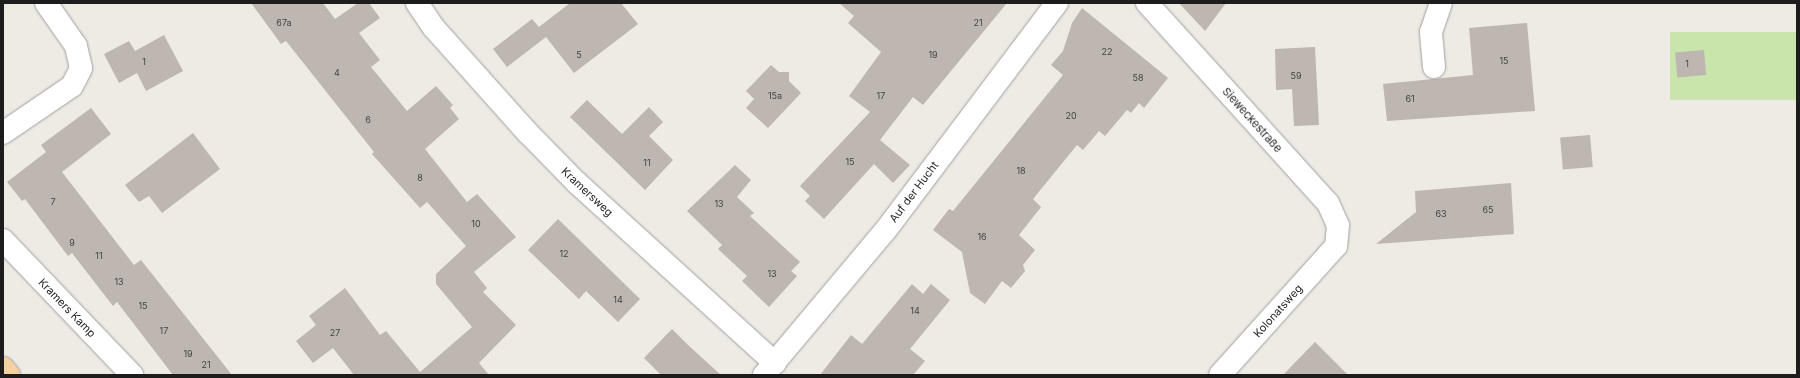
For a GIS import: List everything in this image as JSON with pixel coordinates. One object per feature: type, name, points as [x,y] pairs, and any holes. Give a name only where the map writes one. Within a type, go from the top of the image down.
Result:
[{"type":"main road","points":[[3,368],[9,375]]},
{"type":"street","points":[[3,133],[72,86],[81,68],[76,46],[46,3]]},
{"type":"street","name":"Kramersweg","points":[[417,3],[434,28],[576,182],[769,369]]},
{"type":"street","name":"Auf der Hucht","points":[[769,369],[885,231],[1057,3]]},
{"type":"street","name":"Sieweckestraße","points":[[1147,3],[1328,203],[1338,226],[1336,246]]},
{"type":"street","points":[[1434,66],[1431,32],[1441,3]]},
{"type":"street","name":"Kramers Kamp","points":[[3,240],[132,375]]},
{"type":"street","name":"Kolonatsweg","points":[[1220,375],[1336,246]]},
{"type":"green space","points":[[1670,32],[1797,32],[1797,100],[1670,100]]},
{"type":"building","points":[[251,3],[323,3],[335,19],[358,3],[369,3],[380,18],[359,33],[380,60],[371,67],[407,111],[436,86],[453,105],[450,108],[459,119],[425,149],[467,202],[477,194],[516,237],[474,272],[487,288],[483,292],[516,325],[479,363],[489,375],[354,375],[333,348],[313,363],[296,341],[316,325],[309,316],[345,288],[380,335],[386,331],[420,372],[472,327],[436,284],[436,274],[466,246],[427,202],[420,208],[372,154],[374,152],[286,41],[281,44]]},
{"type":"building","points":[[570,3],[621,3],[638,24],[574,73],[546,37],[507,67],[493,49],[532,19],[539,27]]},
{"type":"building","points":[[839,3],[1007,3],[923,105],[913,97],[880,140],[910,165],[893,183],[874,164],[824,219],[805,201],[810,196],[800,186],[870,112],[849,96],[881,52],[848,23],[854,16]]},
{"type":"building","points":[[1179,3],[1226,3],[1205,31]]},
{"type":"building","points":[[1082,8],[1168,78],[1144,108],[1139,103],[1131,113],[1127,110],[1105,136],[1099,131],[1083,150],[1077,145],[1033,199],[1041,207],[1019,235],[1035,250],[1023,265],[1025,271],[1011,288],[1002,281],[985,304],[970,293],[962,252],[933,230],[949,209],[953,211],[1063,75],[1051,65],[1063,51],[1072,23]]},
{"type":"building","points":[[1527,23],[1535,111],[1387,121],[1383,84],[1473,75],[1469,28]]},
{"type":"building","points":[[164,35],[183,71],[146,91],[137,73],[119,83],[104,54],[129,41],[135,51]]},
{"type":"building","points":[[1315,47],[1319,125],[1294,126],[1292,89],[1276,90],[1275,49]]},
{"type":"building","points":[[1704,50],[1706,75],[1677,77],[1675,53]]},
{"type":"building","points":[[771,65],[779,72],[789,72],[789,81],[801,93],[768,128],[746,108],[754,99],[746,91]]},
{"type":"building","points":[[587,100],[622,134],[649,107],[663,122],[649,136],[673,160],[645,190],[570,117]]},
{"type":"building","points":[[91,108],[111,134],[62,172],[134,265],[141,260],[232,375],[173,375],[117,302],[113,306],[72,253],[68,256],[25,199],[22,201],[7,182],[46,152],[41,145]]},
{"type":"building","points":[[193,133],[220,169],[162,213],[149,196],[139,202],[125,185]]},
{"type":"building","points":[[1590,135],[1593,167],[1563,169],[1560,138]]},
{"type":"building","points":[[735,165],[751,180],[737,197],[754,213],[750,216],[800,262],[791,271],[797,276],[769,307],[742,281],[747,276],[718,249],[722,245],[687,211]]},
{"type":"building","points":[[1511,183],[1514,234],[1376,244],[1416,212],[1415,191]]},
{"type":"building","points":[[558,219],[640,299],[618,322],[586,291],[579,299],[528,250]]},
{"type":"building","points":[[912,284],[923,294],[931,284],[950,300],[910,349],[925,361],[913,375],[820,375],[851,335],[862,344]]},
{"type":"building","points":[[672,329],[721,375],[661,375],[644,358]]},
{"type":"building","points":[[1315,342],[1348,375],[1283,375]]}]
